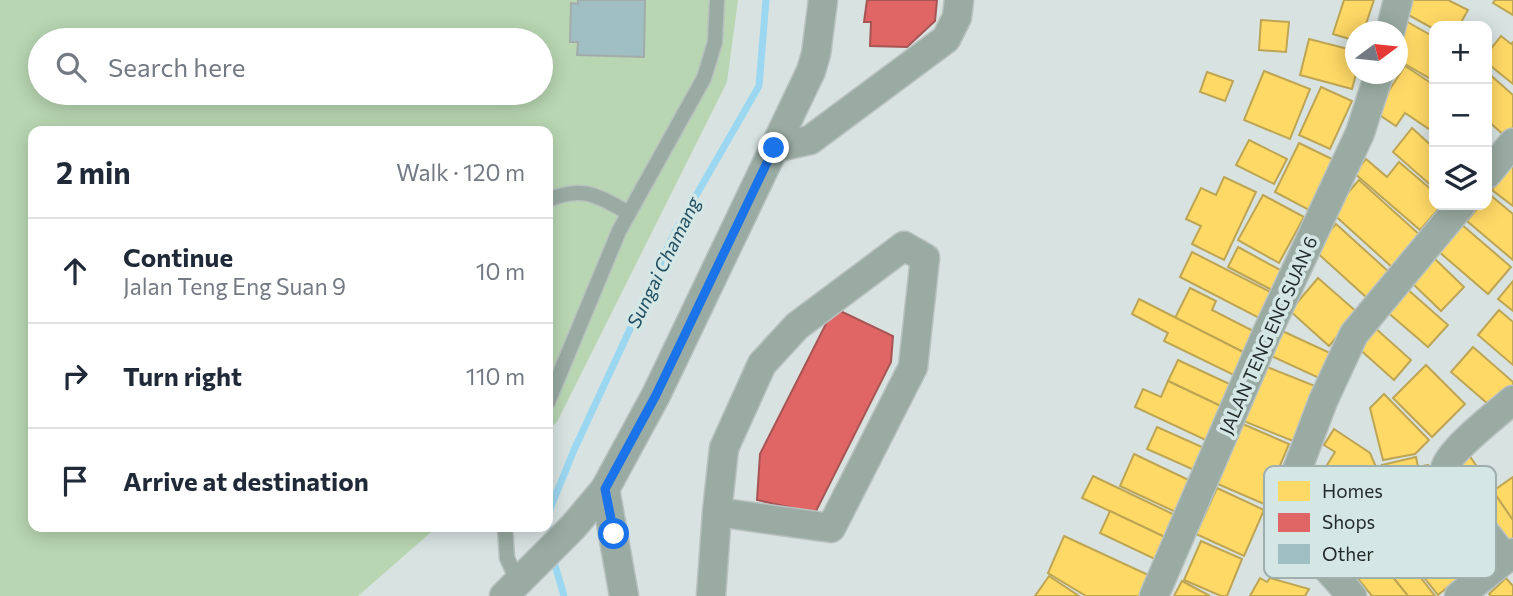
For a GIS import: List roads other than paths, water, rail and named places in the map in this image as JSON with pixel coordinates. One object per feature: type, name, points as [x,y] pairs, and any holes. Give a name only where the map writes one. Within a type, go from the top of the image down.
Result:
[{"type":"street","points":[[511,589],[573,527],[605,489],[656,395],[814,62],[823,0]]},
{"type":"street","points":[[774,148],[810,141],[946,39],[957,17],[959,0]]},
{"type":"street","points":[[1393,21],[1398,0]]},
{"type":"street","name":"JALAN TENG ENG SUAN 6","points":[[1154,596],[1266,335],[1360,133],[1375,84]]},
{"type":"street","points":[[1492,168],[1513,143]]},
{"type":"street","points":[[1299,466],[1323,401],[1354,334],[1457,210]]},
{"type":"street","points":[[711,596],[717,512],[724,448],[762,364],[797,326],[904,246],[925,258],[913,367],[831,528],[717,512]]},
{"type":"street","points":[[1446,466],[1466,441],[1513,400]]},
{"type":"street","points":[[605,489],[624,596]]},
{"type":"street","points":[[1496,540],[1509,556]]},
{"type":"street","points":[[1336,578],[1352,596]]},
{"type":"street","points":[[1458,596],[1481,578]]},
{"type":"lane","points":[[553,389],[597,279],[629,213],[704,78],[715,42],[716,0]]},
{"type":"lane","points":[[553,198],[568,192],[587,192],[629,213]]},
{"type":"lane","points":[[505,532],[511,589]]},
{"type":"waterway","name":"Sungai Chamang","points":[[553,502],[574,450],[675,232],[759,86],[766,0]]},
{"type":"waterway","name":"Sungai Chamang","points":[[553,558],[564,596]]}]
